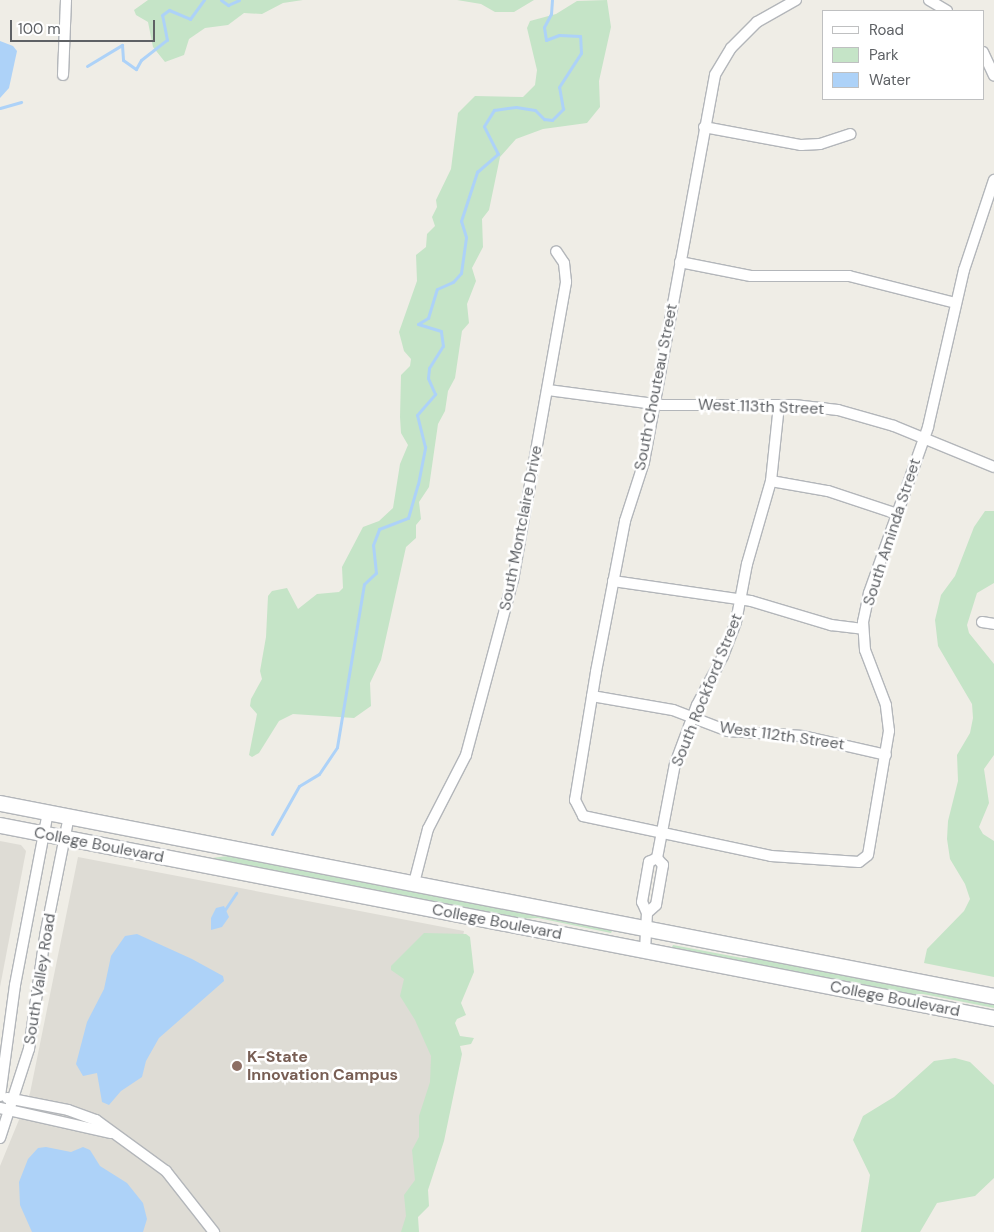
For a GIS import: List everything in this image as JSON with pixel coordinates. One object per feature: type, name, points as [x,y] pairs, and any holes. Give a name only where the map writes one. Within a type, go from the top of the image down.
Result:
[{"type":"main road","name":"College Boulevard","points":[[0,803],[414,883],[647,920],[994,996]]},
{"type":"main road","name":"College Boulevard","points":[[0,825],[994,1018]]},
{"type":"street","points":[[63,75],[66,0]]},
{"type":"street","name":"South Chouteau Street","points":[[661,833],[591,820],[577,809],[575,800],[613,581],[625,521],[644,462],[715,75],[731,48],[757,22],[796,0]]},
{"type":"street","points":[[929,0],[945,10]]},
{"type":"street","points":[[984,54],[994,75]]},
{"type":"street","points":[[704,127],[801,145],[820,144],[850,134]]},
{"type":"street","name":"South Aminda Street","points":[[661,833],[771,856],[859,862],[864,860],[870,850],[874,806],[886,756],[889,732],[886,705],[865,650],[862,629],[869,593],[924,439],[956,303],[994,180]]},
{"type":"street","name":"South Montclaire Drive","points":[[414,883],[428,829],[466,756],[513,580],[566,282],[564,263],[556,251]]},
{"type":"street","points":[[680,262],[751,276],[849,276],[956,303]]},
{"type":"street","name":"West 113th Street","points":[[548,390],[655,404],[779,405],[838,410],[894,426],[994,467]]},
{"type":"street","name":"South Rockford Street","points":[[645,950],[647,920],[642,902],[649,862],[657,858],[675,764],[692,718],[728,644],[741,600],[747,564],[771,481],[779,405]]},
{"type":"street","points":[[771,481],[828,491],[897,514]]},
{"type":"street","points":[[613,581],[741,600],[831,625],[862,629]]},
{"type":"street","points":[[982,622],[994,624]]},
{"type":"street","name":"West 112th Street","points":[[592,696],[673,710],[728,731],[803,736],[886,756]]},
{"type":"street","name":"South Valley Road","points":[[0,1096],[15,985],[48,812]]},
{"type":"street","name":"South Valley Road","points":[[0,1138],[5,1110],[14,1099],[28,1049],[45,936],[69,816]]},
{"type":"street","points":[[0,1096],[68,1110],[96,1120],[112,1133],[129,1142],[166,1171],[214,1232]]},
{"type":"street","points":[[5,1110],[112,1133]]},
{"type":"shaded area","points":[[0,841],[21,845],[26,851],[0,987]]},
{"type":"shaded area","name":"K-State Innovation Campus","points":[[78,857],[464,931],[408,1232],[0,1232],[0,1166],[30,1093]]},
{"type":"green space","points":[[148,0],[303,0],[283,3],[262,14],[244,13],[228,25],[205,28],[189,39],[184,55],[165,62],[153,47],[148,22],[136,15],[134,10]]},
{"type":"green space","points":[[457,0],[534,0],[514,12],[495,12],[481,4]]},
{"type":"green space","points":[[607,0],[611,27],[599,81],[600,107],[587,123],[543,129],[516,139],[500,157],[489,210],[482,219],[483,247],[472,268],[476,281],[467,304],[469,323],[462,331],[455,378],[448,391],[445,411],[438,424],[429,487],[419,502],[421,519],[416,525],[416,538],[406,547],[381,660],[370,683],[371,706],[354,718],[293,714],[279,721],[259,753],[252,757],[249,755],[257,714],[250,706],[251,699],[262,679],[260,671],[266,637],[268,596],[272,591],[287,588],[298,609],[317,594],[339,592],[343,588],[342,567],[363,527],[379,521],[393,508],[400,464],[408,445],[401,433],[401,375],[410,366],[411,359],[404,351],[399,332],[417,281],[416,255],[426,247],[427,234],[435,226],[432,217],[437,207],[436,200],[451,169],[458,113],[475,96],[523,97],[535,85],[537,70],[527,28],[530,21],[556,14],[577,1]]},
{"type":"green space","points":[[985,511],[994,511],[994,583],[977,593],[967,625],[969,633],[994,664],[994,755],[984,769],[989,803],[979,827],[983,834],[994,841],[994,977],[924,963],[927,949],[964,911],[970,899],[965,884],[950,859],[947,839],[948,821],[958,781],[957,755],[970,733],[973,718],[972,704],[938,646],[935,620],[941,595],[955,576],[974,527]]},
{"type":"green space","points":[[236,855],[613,929],[611,933],[538,918],[511,919],[211,861],[212,858]]},
{"type":"green space","points":[[424,933],[466,934],[470,937],[474,972],[461,1003],[466,1015],[457,1019],[455,1023],[460,1036],[474,1038],[471,1044],[460,1046],[462,1054],[444,1141],[428,1190],[429,1206],[418,1217],[419,1232],[401,1232],[406,1216],[404,1195],[415,1180],[412,1150],[419,1137],[419,1116],[430,1082],[431,1056],[415,1020],[400,996],[404,979],[391,970],[391,966]]},
{"type":"green space","points":[[673,945],[742,958],[763,958],[994,1002],[994,1008],[923,994],[904,994],[671,949]]},
{"type":"green space","points":[[955,1058],[970,1062],[994,1085],[994,1178],[975,1196],[937,1203],[920,1232],[861,1232],[870,1175],[853,1140],[863,1116],[894,1097],[934,1061]]},
{"type":"water","points":[[0,41],[13,46],[17,51],[9,88],[0,98]]},
{"type":"water","points":[[224,906],[229,917],[222,927],[211,930],[211,918],[216,908]]},
{"type":"water","points":[[137,934],[192,959],[223,976],[224,981],[159,1038],[146,1061],[142,1077],[121,1091],[109,1105],[102,1102],[97,1073],[83,1076],[76,1064],[87,1022],[104,989],[111,956],[125,936]]},
{"type":"water","points":[[46,1147],[71,1152],[83,1147],[90,1150],[100,1166],[127,1183],[143,1203],[147,1219],[143,1232],[32,1232],[20,1205],[19,1182],[28,1159],[38,1148]]},
{"type":"waterway","points":[[87,66],[122,45],[123,60],[136,69],[141,60],[167,40],[162,15],[169,10],[190,19],[204,0]]},
{"type":"waterway","points":[[221,0],[228,5],[239,0]]},
{"type":"waterway","points":[[272,834],[299,786],[319,774],[337,747],[364,584],[376,573],[373,545],[379,529],[408,518],[418,484],[425,447],[417,415],[435,394],[428,378],[429,368],[443,346],[441,331],[418,324],[428,318],[437,289],[453,282],[461,273],[466,237],[461,221],[477,172],[498,154],[484,126],[494,110],[516,107],[535,110],[544,119],[552,120],[563,109],[559,87],[581,53],[580,36],[559,35],[546,40],[544,27],[551,14],[552,0]]},
{"type":"waterway","points":[[0,108],[21,102]]},
{"type":"waterway","points":[[224,911],[236,893]]},
{"type":"place","name":"K-State Innovation Campus","points":[[237,1066]]}]
